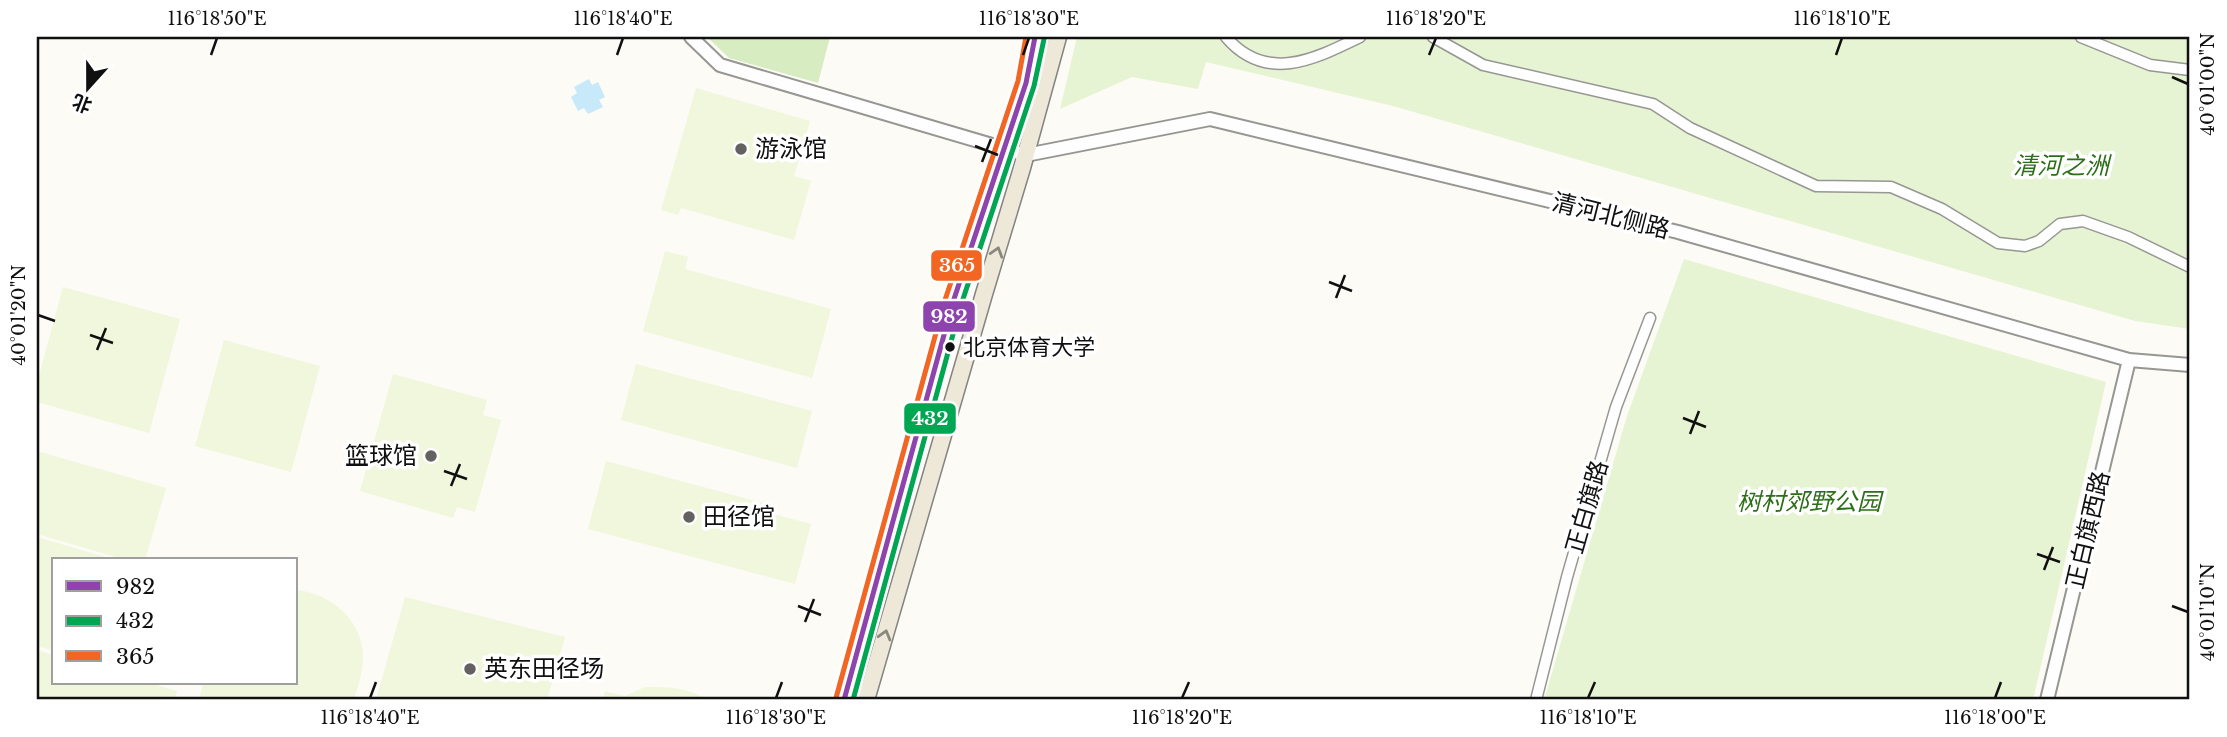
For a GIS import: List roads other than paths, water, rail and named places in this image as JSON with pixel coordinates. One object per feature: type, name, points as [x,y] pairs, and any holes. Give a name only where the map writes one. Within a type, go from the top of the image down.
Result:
[{"type":"main road","points":[[844,700],[953,302],[1026,83],[1035,37]]},
{"type":"main road","points":[[866,700],[1058,37]]},
{"type":"street","points":[[691,37],[720,65],[1026,155]]},
{"type":"street","points":[[1226,37],[1237,50],[1274,65],[1314,59],[1360,37]]},
{"type":"street","points":[[1433,37],[1483,65],[1653,104],[1690,128],[1816,186],[1891,187],[1942,209],[1998,243],[2025,246],[2039,241],[2060,224],[2083,221],[2128,237],[2190,267]]},
{"type":"street","points":[[2081,37],[2150,65],[2190,70]]},
{"type":"street","name":"清河北侧路","points":[[1026,155],[1210,119],[1678,232],[2129,360],[2190,365]]},
{"type":"street","name":"正白旗路","points":[[1536,700],[1615,407],[1650,318]]},
{"type":"street","name":"正白旗西路","points":[[2047,700],[2129,360]]},
{"type":"water","points":[[589,79],[592,85],[598,82],[605,97],[599,100],[603,107],[588,114],[584,108],[578,111],[571,97],[577,93],[574,87]]},
{"type":"place","name":"游泳馆","points":[[741,149]]},
{"type":"place","name":"北京体育大学","points":[[950,347]]},
{"type":"place","name":"篮球馆","points":[[431,456]]},
{"type":"place","name":"田径馆","points":[[689,517]]},
{"type":"place","name":"英东田径场","points":[[470,669]]},
{"type":"park label","name":"清河之洲","points":[[2061,166]]},
{"type":"park label","name":"树村郊野公园","points":[[1809,502]]}]
